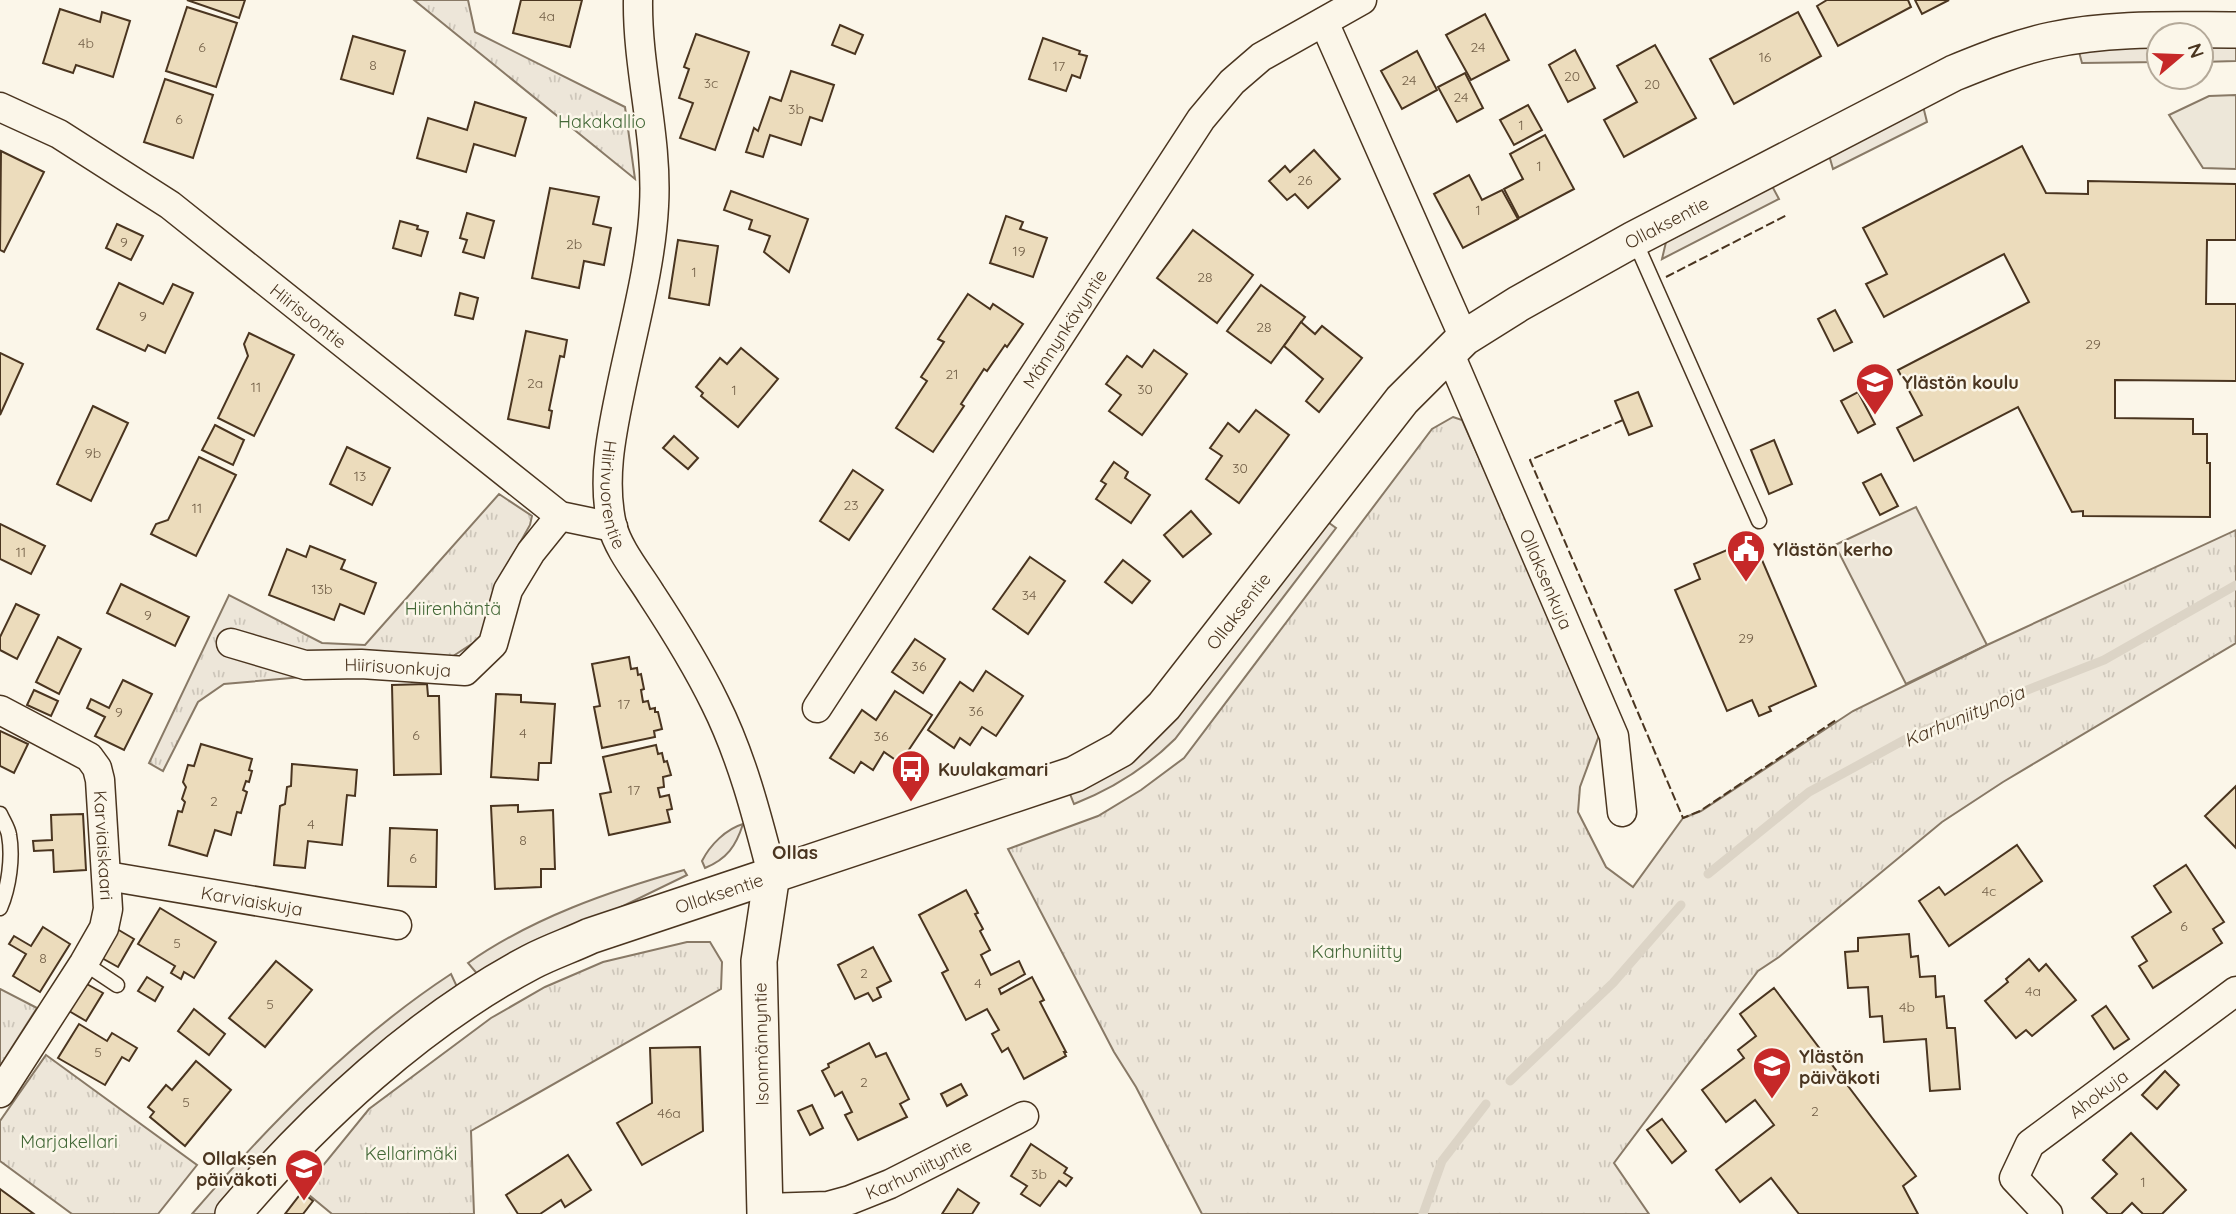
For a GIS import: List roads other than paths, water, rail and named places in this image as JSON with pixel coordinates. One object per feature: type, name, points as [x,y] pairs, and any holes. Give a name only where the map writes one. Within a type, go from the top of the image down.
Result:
[{"type":"street","name":"Hiirivuorentie","points":[[638,0],[637,32],[654,173],[654,207],[646,266],[612,432],[607,488],[613,527],[625,552],[666,617],[715,704],[738,756],[755,806],[772,874]]},
{"type":"street","name":"Männynkävyntie","points":[[817,708],[1201,119],[1232,82],[1261,57],[1362,0]]},
{"type":"street","name":"Ollaksenkuja","points":[[1324,22],[1614,736],[1622,812]]},
{"type":"street","name":"Ollaksentie","points":[[244,1210],[294,1148],[411,1042],[475,995],[532,962],[590,936],[1075,774],[1121,749],[1164,706],[1402,400],[1456,345],[1518,304],[1634,239],[1954,73],[2018,49],[2088,33],[2236,30]]},
{"type":"street","name":"Hiirisuontie","points":[[0,107],[59,134],[170,205],[560,516],[613,527]]},
{"type":"street","name":"Hiirisuonkuja","points":[[231,643],[304,665],[360,664],[465,671],[493,644],[508,590],[531,552],[560,516]]},
{"type":"street","name":"Karviaiskaari","points":[[0,710],[89,757],[97,768],[108,909],[104,928],[84,963],[0,1093]]},
{"type":"street","name":"Isonmännyntie","points":[[765,1211],[759,961],[772,874]]},
{"type":"street","name":"Karviaiskuja","points":[[107,876],[397,925]]},
{"type":"street","name":"Ahokuja","points":[[2048,1214],[2014,1178],[2030,1144],[2236,991]]},
{"type":"street","name":"Karhuniityntie","points":[[765,1211],[828,1206],[850,1200],[890,1184],[1024,1116]]},
{"type":"lane","points":[[1634,239],[1759,521]]},
{"type":"lane","points":[[0,814],[9,833],[10,853],[0,908]]},
{"type":"lane","points":[[84,963],[117,985]]},
{"type":"waterway","name":"Karhuniitynoja","points":[[1708,874],[1809,792],[1917,733],[2104,660],[2236,585]]},
{"type":"waterway","name":"Karhuniitynoja","points":[[1510,1081],[1613,983],[1681,905]]},
{"type":"waterway","name":"Karhuniitynoja","points":[[1423,1214],[1442,1161],[1486,1104]]},
{"type":"place","name":"Ylästön koulu","points":[[1875,416]]},
{"type":"place","name":"Ylästön kerho","points":[[1746,583]]},
{"type":"place","name":"Kuulakamari","points":[[911,803]]},
{"type":"place","name":"Ylästön päiväkoti","points":[[1772,1100]]},
{"type":"place","name":"Ollaksen päiväkoti","points":[[304,1202]]},
{"type":"district","name":"Ollas","points":[[795,852]]},
{"type":"park label","name":"Hakakallio","points":[[602,121]]},
{"type":"park label","name":"Hiirenhäntä","points":[[453,608]]},
{"type":"park label","name":"Karhuniitty","points":[[1357,951]]},
{"type":"park label","name":"Marjakellari","points":[[69,1141]]},
{"type":"park label","name":"Kellarimäki","points":[[411,1153]]}]
